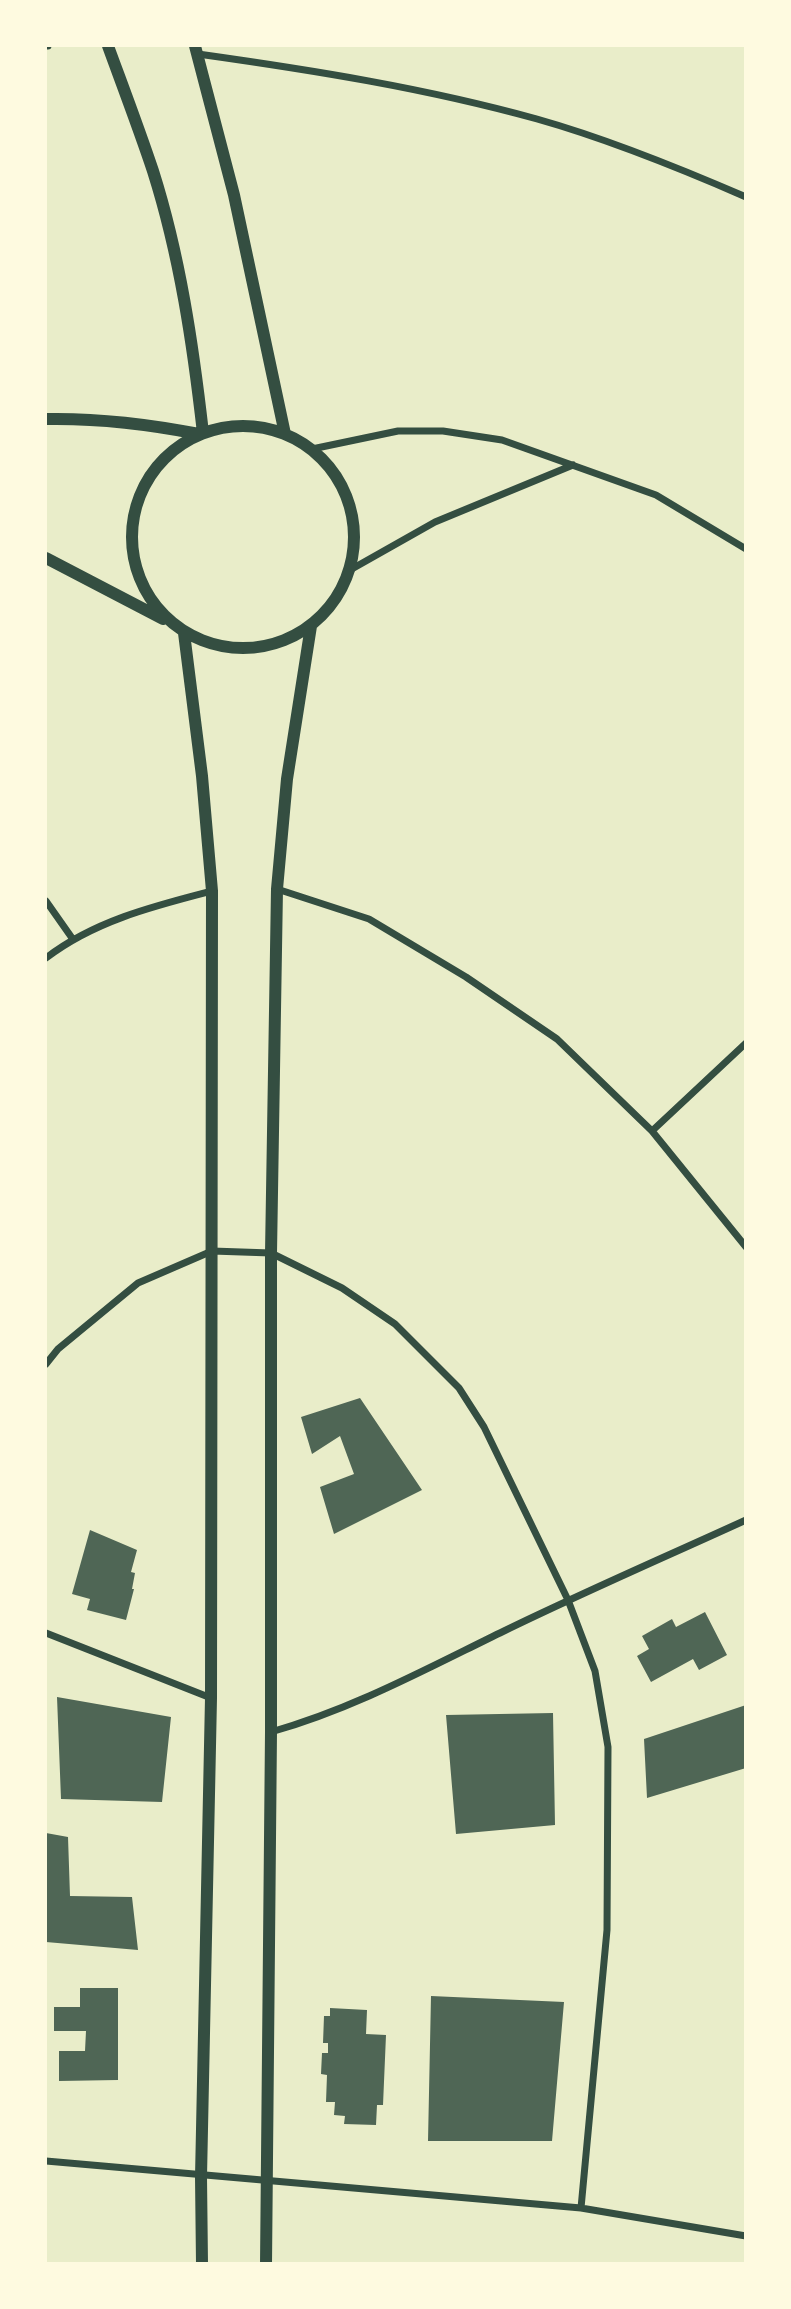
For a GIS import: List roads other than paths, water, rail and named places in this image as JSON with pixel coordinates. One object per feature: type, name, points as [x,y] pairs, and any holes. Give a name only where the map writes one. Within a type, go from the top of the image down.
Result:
[{"type":"street","points":[[108,46],[157,187],[193,345],[201,433]]},
{"type":"street","points":[[285,434],[234,195],[196,50],[343,75],[538,120],[656,158],[746,197]]},
{"type":"street","points":[[46,419],[91,418],[201,433],[244,425],[285,434],[312,449],[335,473],[349,503],[355,536],[350,570],[335,601],[311,626],[282,642],[248,649],[215,646],[184,633],[169,622],[46,558]]},
{"type":"street","points":[[312,449],[398,431],[443,431],[502,440],[656,495],[746,549]]},
{"type":"street","points":[[169,622],[141,587],[130,542],[137,498],[162,459],[201,433]]},
{"type":"street","points":[[350,570],[435,522],[573,466]]},
{"type":"street","points":[[266,2263],[271,1732],[271,1253],[277,889],[287,779],[311,626]]},
{"type":"street","points":[[184,633],[212,891],[211,1698],[201,2177],[202,2263]]},
{"type":"street","points":[[277,889],[369,919],[467,977],[556,1039],[652,1131],[746,1247]]},
{"type":"street","points":[[46,958],[72,938],[152,907],[212,891]]},
{"type":"street","points":[[46,901],[72,938]]},
{"type":"street","points":[[652,1131],[746,1043]]},
{"type":"street","points":[[46,1364],[58,1349],[138,1283],[212,1251],[271,1253],[342,1288],[395,1324],[432,1357],[459,1388],[484,1427],[568,1600],[595,1671],[609,1760],[607,1930],[581,2208]]},
{"type":"street","points":[[271,1732],[312,1721],[359,1702],[568,1600],[746,1520]]},
{"type":"street","points":[[46,1633],[211,1698]]},
{"type":"street","points":[[46,2161],[266,2183],[581,2208],[746,2236]]}]
